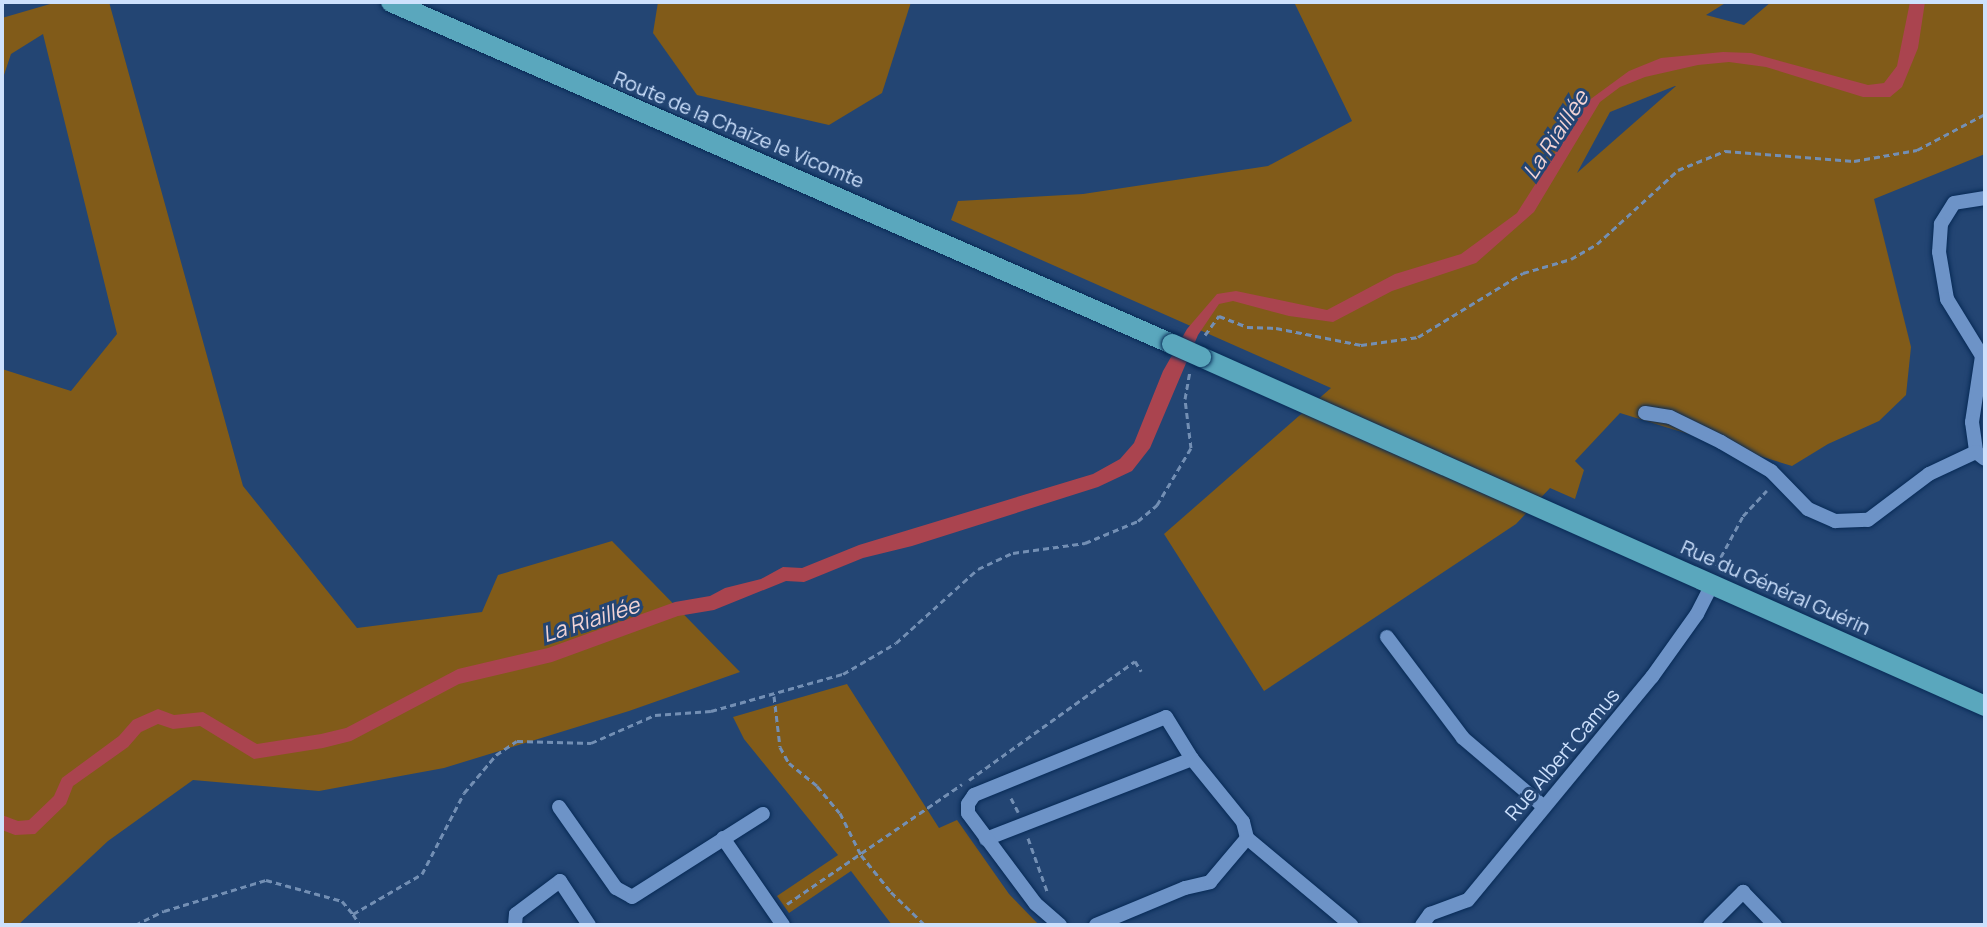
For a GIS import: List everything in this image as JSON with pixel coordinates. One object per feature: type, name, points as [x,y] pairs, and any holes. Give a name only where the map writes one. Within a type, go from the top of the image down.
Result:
[{"type":"main road","name":"Route de la Chaize le Vicomte","points":[[391,2],[1070,298],[1172,344],[1196,364]]},
{"type":"main road","name":"Rue du Général Guérin","points":[[1196,364],[1548,511],[1985,706]]},
{"type":"street","points":[[1645,413],[1670,417],[1721,442],[1771,471],[1808,509],[1835,521],[1868,520],[1929,474],[1980,456],[1972,422],[1982,356],[1947,299],[1939,252],[1941,224],[1954,203],[1985,198]]},
{"type":"street","name":"Rue Albert Camus","points":[[1422,925],[1430,914],[1468,900],[1652,677],[1697,614],[1710,584]]},
{"type":"street","points":[[1387,637],[1463,738],[1544,807]]},
{"type":"street","points":[[1060,925],[1035,903],[986,839],[968,813],[968,804],[974,795],[1004,781],[1166,717],[1192,759],[1243,822],[1247,838],[1351,925]]},
{"type":"street","points":[[986,839],[1192,759]]},
{"type":"street","points":[[559,807],[616,888],[632,897],[763,814]]},
{"type":"street","points":[[723,838],[783,925]]},
{"type":"street","points":[[1096,925],[1185,888],[1210,882],[1247,838]]},
{"type":"street","points":[[515,925],[516,914],[560,881],[589,925]]},
{"type":"street","points":[[1710,925],[1743,892],[1775,925]]},
{"type":"path","points":[[1205,335],[1219,316],[1247,327],[1276,328],[1361,345],[1418,337],[1523,273],[1571,259],[1597,244],[1678,170],[1725,151],[1854,161],[1917,150],[1985,114]]},
{"type":"path","points":[[353,914],[422,874],[464,793],[496,755],[517,741],[591,743],[655,715],[711,711],[774,696],[843,674],[896,643],[978,569],[1013,553],[1085,543],[1138,521],[1157,505],[1191,448],[1185,399],[1196,364]]},
{"type":"path","points":[[1710,584],[1743,516],[1778,479]]},
{"type":"path","points":[[774,912],[861,855],[1135,661],[1141,671]]},
{"type":"path","points":[[774,696],[780,747],[789,763],[817,786],[840,813],[861,855],[891,892],[925,925]]},
{"type":"path","points":[[996,761],[1023,824],[1047,894]]},
{"type":"path","points":[[135,925],[164,911],[266,880],[342,901],[360,925]]},
{"type":"shaded area","points":[[57,2],[109,2],[243,486],[357,628],[482,612],[498,575],[612,541],[740,672],[629,711],[444,768],[319,791],[193,780],[108,841],[18,925],[2,925],[2,369],[71,391],[117,334],[43,34],[11,54],[2,81],[2,18]]},
{"type":"shaded area","points":[[658,2],[911,2],[882,93],[829,125],[697,95],[653,33]]},
{"type":"shaded area","points":[[1294,2],[1727,2],[1706,15],[1744,25],[1771,2],[1985,2],[1985,154],[1874,199],[1911,347],[1906,395],[1879,421],[1828,444],[1792,466],[1620,413],[1575,461],[1584,470],[1575,499],[1550,488],[1516,524],[1264,691],[1164,534],[1331,388],[951,220],[958,201],[1083,194],[1268,166],[1352,121]],"holes":[[[1676,86],[1577,173],[1610,112]]]},
{"type":"shaded area","points":[[1910,2],[1925,2],[1918,48],[1902,87],[1890,97],[1863,97],[1766,67],[1729,62],[1698,65],[1645,77],[1620,87],[1600,102],[1534,212],[1476,263],[1392,291],[1333,322],[1289,316],[1233,301],[1219,304],[1198,335],[1150,448],[1132,471],[1098,487],[912,546],[863,558],[804,582],[786,581],[714,610],[678,616],[552,662],[459,684],[351,741],[254,759],[200,726],[173,729],[158,724],[141,732],[128,747],[73,786],[66,804],[35,834],[15,835],[2,830],[2,815],[18,821],[29,820],[54,796],[62,778],[119,736],[133,720],[158,709],[174,715],[203,712],[257,744],[346,728],[458,669],[548,648],[675,602],[710,596],[725,588],[761,579],[783,567],[802,568],[859,545],[1093,474],[1120,459],[1134,443],[1163,371],[1187,329],[1217,294],[1236,291],[1327,310],[1395,274],[1461,254],[1517,213],[1588,101],[1629,71],[1661,58],[1723,52],[1751,53],[1868,85],[1884,83],[1897,66]]},
{"type":"shaded area","points":[[847,684],[939,828],[957,820],[1009,894],[1039,925],[892,925],[851,871],[789,913],[777,896],[838,855],[744,739],[733,717]]},
{"type":"water label","name":"La Riaillée","points":[[1556,135]]},
{"type":"water label","name":"La Riaillée","points":[[591,620]]}]
